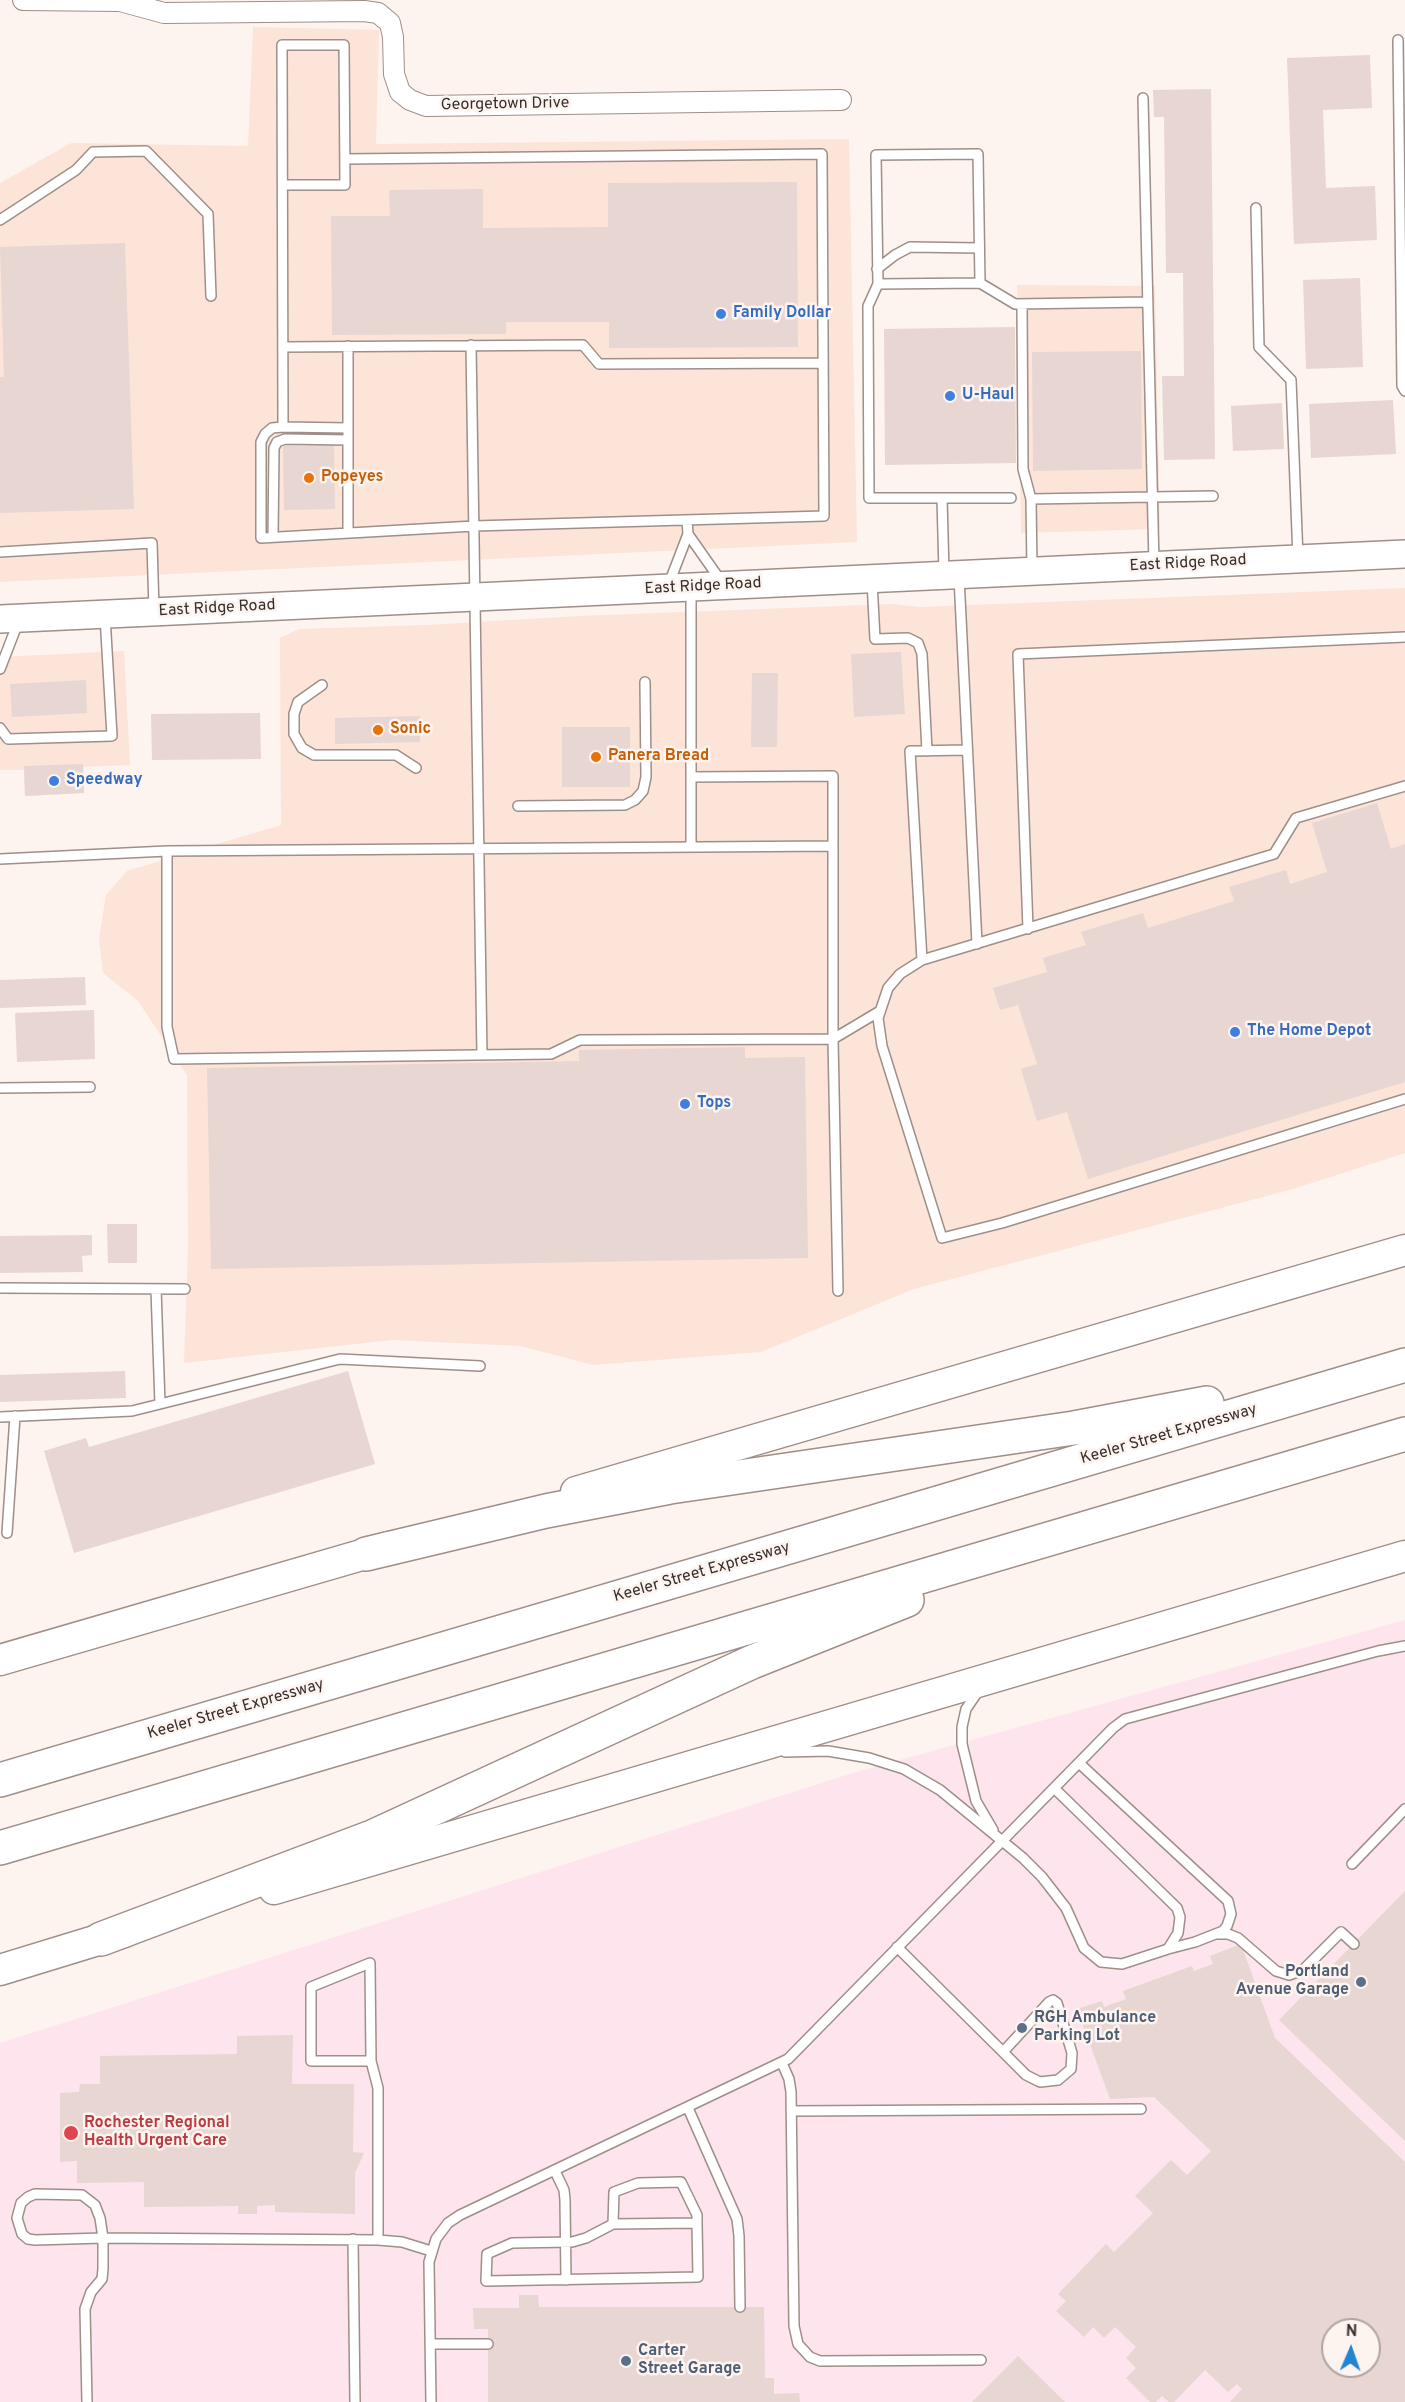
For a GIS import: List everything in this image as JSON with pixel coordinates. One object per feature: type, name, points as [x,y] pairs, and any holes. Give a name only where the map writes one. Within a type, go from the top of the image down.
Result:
[{"type":"highway","points":[[366,1554],[546,1511],[649,1490],[1125,1420],[1405,1358]]},
{"type":"highway","name":"Keeler Street Expressway","points":[[11,1777],[1405,1365]]},
{"type":"highway","points":[[10,1845],[1405,1434]]},
{"type":"highway","points":[[101,1939],[372,1837],[752,1662],[841,1625],[980,1573],[1306,1463]]},
{"type":"main road","name":"East Ridge Road","points":[[10,619],[1405,554]]},
{"type":"main road","points":[[0,1660],[1405,1250]]},
{"type":"main road","points":[[0,1970],[1405,1556]]},
{"type":"street","name":"Georgetown Drive","points":[[23,0],[120,1],[164,12],[364,11],[378,13],[390,23],[393,37],[394,74],[400,92],[410,100],[426,106],[841,100]]},
{"type":"lane","points":[[1398,40],[1402,386],[1405,391]]},
{"type":"lane","points":[[283,185],[345,185],[344,45],[282,45],[283,427]]},
{"type":"lane","points":[[1143,98],[1154,566]]},
{"type":"lane","points":[[0,220],[76,170],[93,152],[146,151],[208,214],[211,296]]},
{"type":"lane","points":[[345,159],[822,154],[824,516],[474,526],[261,538],[261,442],[265,434],[272,428],[283,427],[348,428]]},
{"type":"lane","points":[[980,283],[978,154],[876,155],[878,284],[868,306],[870,498],[1011,498]]},
{"type":"lane","points":[[1256,208],[1259,347],[1291,380],[1298,560]]},
{"type":"lane","points":[[878,268],[909,247],[979,248]]},
{"type":"lane","points":[[878,284],[980,283],[1016,304],[1148,303]]},
{"type":"lane","points":[[1022,304],[1023,469],[1031,499],[1032,572]]},
{"type":"lane","points":[[471,345],[482,1055]]},
{"type":"lane","points":[[283,347],[583,345],[599,364],[823,363]]},
{"type":"lane","points":[[348,346],[348,533]]},
{"type":"lane","points":[[273,537],[274,448],[277,442],[285,439],[348,440]]},
{"type":"lane","points":[[1031,499],[1213,496]]},
{"type":"lane","points":[[942,498],[952,575],[967,750],[977,944]]},
{"type":"lane","points":[[687,520],[688,534],[679,588],[691,777],[691,847]]},
{"type":"lane","points":[[688,534],[725,586]]},
{"type":"lane","points":[[0,552],[152,543],[154,612]]},
{"type":"lane","points":[[872,579],[875,639],[908,638],[918,643],[922,654],[927,751]]},
{"type":"lane","points":[[0,728],[9,739],[112,736],[105,614]]},
{"type":"lane","points":[[1,664],[10,619]]},
{"type":"lane","points":[[1028,928],[1018,654],[1405,637]]},
{"type":"lane","points":[[518,806],[625,805],[635,800],[643,791],[646,777],[645,682]]},
{"type":"lane","points":[[322,685],[298,702],[294,714],[294,734],[302,748],[314,755],[396,755],[416,768]]},
{"type":"lane","points":[[922,960],[910,751],[967,750]]},
{"type":"lane","points":[[691,777],[833,776],[833,1039],[838,1291]]},
{"type":"lane","points":[[1405,786],[1296,818],[1274,854],[922,960],[900,974],[888,988],[880,1011],[879,1032],[942,1238],[1002,1223],[1405,1099]]},
{"type":"lane","points":[[0,859],[167,851],[833,846]]},
{"type":"lane","points":[[167,851],[167,1027],[174,1059],[551,1054],[580,1040],[833,1039],[880,1011]]},
{"type":"lane","points":[[0,1088],[90,1087]]},
{"type":"lane","points":[[0,1288],[185,1289]]},
{"type":"lane","points":[[156,1289],[160,1404]]},
{"type":"lane","points":[[0,1417],[132,1411],[340,1359],[480,1366]]},
{"type":"lane","points":[[7,1533],[15,1416]]},
{"type":"lane","points":[[431,2402],[429,2268],[431,2251],[440,2233],[453,2220],[782,2063],[793,2055],[1113,1728],[1131,1716],[1378,1650],[1405,1646]]},
{"type":"lane","points":[[1002,1841],[976,1801],[963,1753],[961,1736],[966,1709],[975,1694],[987,1683],[1007,1673]]},
{"type":"lane","points":[[710,1759],[812,1751],[842,1753],[883,1762],[913,1774],[940,1790],[1033,1868],[1056,1893],[1066,1908],[1081,1944],[1096,1959],[1111,1964],[1122,1964],[1168,1948],[1218,1934],[1228,1934],[1238,1938],[1273,1969],[1289,1975],[1303,1971],[1341,1932],[1354,1944]]},
{"type":"lane","points":[[1079,1763],[1224,1897],[1230,1907],[1227,1926],[1218,1934]]},
{"type":"lane","points":[[1054,1788],[1177,1908],[1180,1917],[1178,1933],[1168,1948]]},
{"type":"lane","points":[[1352,1864],[1405,1809]]},
{"type":"lane","points":[[897,1947],[1026,2075],[1040,2082],[1058,2080],[1071,2069],[1072,2053],[1057,2003],[1053,2000],[1049,2002],[1003,2052]]},
{"type":"lane","points":[[370,2061],[311,2061],[311,1987],[370,1964],[370,2061],[378,2088],[378,2240]]},
{"type":"lane","points":[[782,2063],[789,2079],[794,2326],[795,2339],[801,2349],[810,2357],[820,2361],[981,2360]]},
{"type":"lane","points":[[688,2108],[737,2218],[740,2307]]},
{"type":"lane","points":[[791,2111],[1141,2109]]},
{"type":"lane","points":[[555,2171],[564,2190],[566,2280]]},
{"type":"lane","points":[[614,2224],[614,2192],[638,2183],[681,2182],[694,2208],[697,2223],[698,2277],[486,2282],[486,2254],[512,2242],[565,2241],[586,2238],[614,2224],[697,2223]]},
{"type":"lane","points":[[87,2402],[85,2309],[91,2292],[102,2279],[103,2238],[100,2218],[95,2205],[82,2195],[35,2194],[28,2197],[21,2203],[18,2210],[19,2228],[28,2239],[103,2238],[353,2239],[402,2242],[431,2251]]},
{"type":"lane","points":[[353,2239],[355,2402]]},
{"type":"lane","points":[[430,2344],[488,2344]]},
{"type":"shaded area","points":[[253,27],[379,30],[376,144],[849,139],[857,542],[0,582],[0,183],[71,143],[248,146]]},
{"type":"shaded area","points":[[1017,285],[1155,286],[1160,529],[1021,533]]},
{"type":"shaded area","points":[[1405,588],[1405,1153],[1293,1189],[914,1289],[761,1352],[593,1365],[520,1346],[392,1340],[184,1363],[188,1247],[187,1075],[138,1001],[103,973],[99,939],[106,895],[127,871],[281,825],[280,638],[299,629],[427,625],[579,616],[893,604],[920,607]]},
{"type":"shaded area","points":[[124,651],[130,765],[83,767],[84,793],[25,796],[24,770],[0,770],[0,657]]},
{"type":"shaded area","points":[[1405,1620],[1405,2402],[0,2402],[0,2043],[853,1773]]},
{"type":"building","points":[[1370,55],[1372,108],[1323,110],[1326,188],[1375,186],[1377,240],[1294,244],[1287,58]]},
{"type":"building","points":[[1211,89],[1215,459],[1164,460],[1162,376],[1184,376],[1183,273],[1166,273],[1164,117],[1154,117],[1153,90]]},
{"type":"building","points":[[797,182],[798,347],[609,348],[609,322],[506,322],[506,334],[332,335],[331,216],[390,216],[389,190],[483,189],[483,228],[608,227],[608,183]]},
{"type":"building","points":[[125,243],[134,509],[0,513],[0,377],[4,377],[0,247]]},
{"type":"building","points":[[1360,278],[1363,367],[1306,369],[1303,280]]},
{"type":"building","name":"U-Haul","points":[[1015,327],[1016,463],[885,465],[884,329]]},
{"type":"building","points":[[1141,351],[1142,469],[1033,471],[1032,352]]},
{"type":"building","points":[[1393,400],[1396,454],[1311,458],[1309,404]]},
{"type":"building","points":[[1282,403],[1284,449],[1233,451],[1231,406]]},
{"type":"building","name":"Popeyes","points":[[334,445],[335,509],[284,510],[283,446]]},
{"type":"building","points":[[901,652],[905,714],[854,717],[851,654]]},
{"type":"building","points":[[752,673],[778,673],[777,747],[751,747]]},
{"type":"building","points":[[86,680],[87,713],[12,717],[10,684]]},
{"type":"building","points":[[260,713],[261,759],[152,760],[151,714]]},
{"type":"building","name":"Sonic","points":[[420,716],[420,742],[335,744],[335,718]]},
{"type":"building","name":"Panera Bread","points":[[562,727],[630,727],[630,787],[562,787]]},
{"type":"building","name":"Speedway","points":[[83,764],[84,793],[25,796],[24,766]]},
{"type":"building","name":"The Home Depot","points":[[1377,803],[1391,849],[1405,844],[1405,1082],[1088,1179],[1067,1112],[1037,1121],[1021,1069],[1037,1064],[1018,1005],[1000,1010],[993,988],[1047,972],[1043,958],[1086,945],[1081,932],[1143,913],[1148,928],[1234,901],[1229,887],[1286,870],[1290,884],[1327,872],[1312,823]]},
{"type":"building","points":[[85,977],[86,1005],[0,1008],[0,980]]},
{"type":"building","points":[[94,1010],[95,1059],[17,1062],[15,1013]]},
{"type":"building","points":[[745,1047],[745,1058],[805,1057],[808,1258],[211,1269],[207,1068],[579,1061],[579,1050]]},
{"type":"building","points":[[107,1224],[137,1224],[137,1263],[108,1263]]},
{"type":"building","points":[[92,1235],[92,1255],[82,1256],[83,1272],[0,1273],[0,1236]]},
{"type":"building","points":[[125,1371],[126,1398],[0,1402],[0,1375]]},
{"type":"building","points":[[348,1371],[375,1464],[74,1553],[44,1451],[86,1438],[89,1447]]},
{"type":"building","name":"Portland Avenue Garage","points":[[1405,1891],[1405,2141],[1279,2020]]},
{"type":"building","points":[[1241,1944],[1275,2038],[1405,2162],[1405,2402],[1230,2402],[1242,2389],[1237,2384],[1228,2392],[1205,2370],[1174,2402],[1169,2402],[1162,2396],[1156,2402],[1150,2402],[1126,2378],[1136,2368],[1126,2358],[1136,2347],[1115,2327],[1104,2338],[1093,2327],[1084,2337],[1056,2311],[1066,2301],[1058,2294],[1106,2244],[1114,2252],[1153,2213],[1135,2196],[1171,2160],[1187,2175],[1211,2151],[1154,2097],[1110,2099],[1077,2009],[1102,2001],[1104,2007],[1126,1999],[1123,1991],[1192,1966],[1194,1971],[1213,1964],[1210,1956]]},
{"type":"building","points":[[293,2035],[292,2084],[354,2084],[353,2152],[364,2153],[355,2173],[355,2214],[275,2212],[275,2205],[257,2206],[257,2214],[238,2214],[238,2206],[144,2207],[144,2182],[77,2183],[77,2161],[60,2162],[60,2093],[79,2092],[80,2084],[100,2084],[100,2056],[237,2054],[237,2036]]},
{"type":"building","name":"Carter Street Garage","points":[[519,2295],[538,2295],[539,2307],[764,2307],[765,2378],[774,2378],[774,2394],[799,2393],[800,2402],[488,2402],[488,2329],[474,2329],[473,2308],[519,2308]]},
{"type":"building","points":[[1018,2356],[1065,2402],[972,2402]]},
{"type":"place","name":"Family Dollar","points":[[721,314]]},
{"type":"place","name":"U-Haul","points":[[950,396]]},
{"type":"place","name":"Popeyes","points":[[309,478]]},
{"type":"place","name":"Sonic","points":[[378,730]]},
{"type":"place","name":"Panera Bread","points":[[596,757]]},
{"type":"place","name":"Speedway","points":[[54,781]]},
{"type":"place","name":"The Home Depot","points":[[1235,1032]]},
{"type":"place","name":"Tops","points":[[685,1104]]},
{"type":"place","name":"Portland Avenue Garage","points":[[1361,1982]]},
{"type":"place","name":"RGH Ambulance Parking Lot","points":[[1022,2028]]},
{"type":"place","name":"Rochester Regional Health Urgent Care","points":[[71,2133]]},
{"type":"place","name":"Carter Street Garage","points":[[626,2361]]}]
